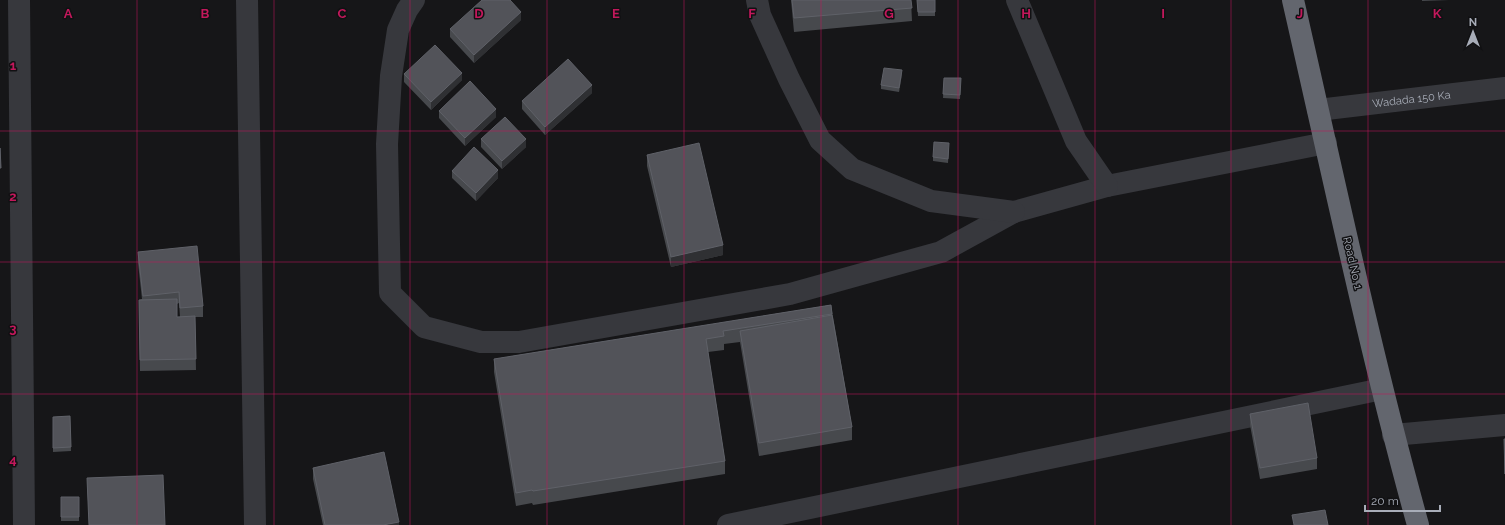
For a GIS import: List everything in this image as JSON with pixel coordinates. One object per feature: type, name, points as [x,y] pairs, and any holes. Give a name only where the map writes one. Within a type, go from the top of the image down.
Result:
[{"type":"highway","name":"Road No. 1","points":[[1293,0],[1382,389],[1418,525]]},
{"type":"street","points":[[19,0],[24,525]]},
{"type":"street","points":[[247,0],[255,525]]},
{"type":"street","points":[[414,0],[407,10],[398,30],[391,76],[387,144],[390,293],[424,327],[481,342],[519,342],[790,294],[941,252],[1014,212],[1107,186],[1326,143]]},
{"type":"street","points":[[757,0],[760,15],[789,79],[820,140],[852,169],[931,201],[1014,212]]},
{"type":"street","points":[[1017,0],[1076,141],[1107,186]]},
{"type":"street","name":"Wadada 150 Ka","points":[[1318,110],[1505,88]]},
{"type":"street","points":[[728,525],[1382,389]]},
{"type":"street","points":[[1393,435],[1505,425]]},
{"type":"building","points":[[482,0],[510,0],[521,12],[474,55],[450,29]]},
{"type":"building","points":[[792,0],[911,0],[912,8],[794,18]]},
{"type":"building","points":[[917,0],[935,0],[935,12],[918,12]]},
{"type":"building","points":[[435,45],[462,73],[431,102],[404,74]]},
{"type":"building","points":[[568,59],[592,85],[545,127],[522,101]]},
{"type":"building","points":[[884,68],[902,70],[899,88],[881,85]]},
{"type":"building","points":[[944,78],[961,78],[960,95],[943,94]]},
{"type":"building","points":[[470,81],[496,109],[465,138],[439,111]]},
{"type":"building","points":[[505,117],[526,139],[502,161],[481,139]]},
{"type":"building","points":[[934,142],[949,143],[948,159],[933,157]]},
{"type":"building","points":[[699,143],[723,245],[671,257],[647,155]]},
{"type":"building","points":[[474,147],[498,170],[476,193],[452,171]]},
{"type":"building","points":[[197,246],[203,306],[180,308],[179,292],[143,296],[138,252]]},
{"type":"building","points":[[177,299],[177,317],[195,316],[196,359],[140,360],[139,300]]},
{"type":"building","points":[[831,305],[832,314],[723,331],[724,336],[706,339],[725,461],[516,493],[494,359]]},
{"type":"building","points":[[832,315],[852,427],[759,443],[740,331]]},
{"type":"building","points":[[1308,403],[1317,458],[1260,468],[1250,414]]},
{"type":"building","points":[[70,416],[71,447],[53,448],[53,417]]},
{"type":"building","points":[[1504,439],[1505,439],[1505,474]]},
{"type":"building","points":[[384,452],[399,522],[383,525],[325,525],[313,468]]},
{"type":"building","points":[[163,475],[165,525],[89,525],[87,478]]},
{"type":"building","points":[[61,497],[79,497],[79,517],[61,517]]},
{"type":"building","points":[[1325,510],[1328,525],[1294,525],[1292,515]]}]
